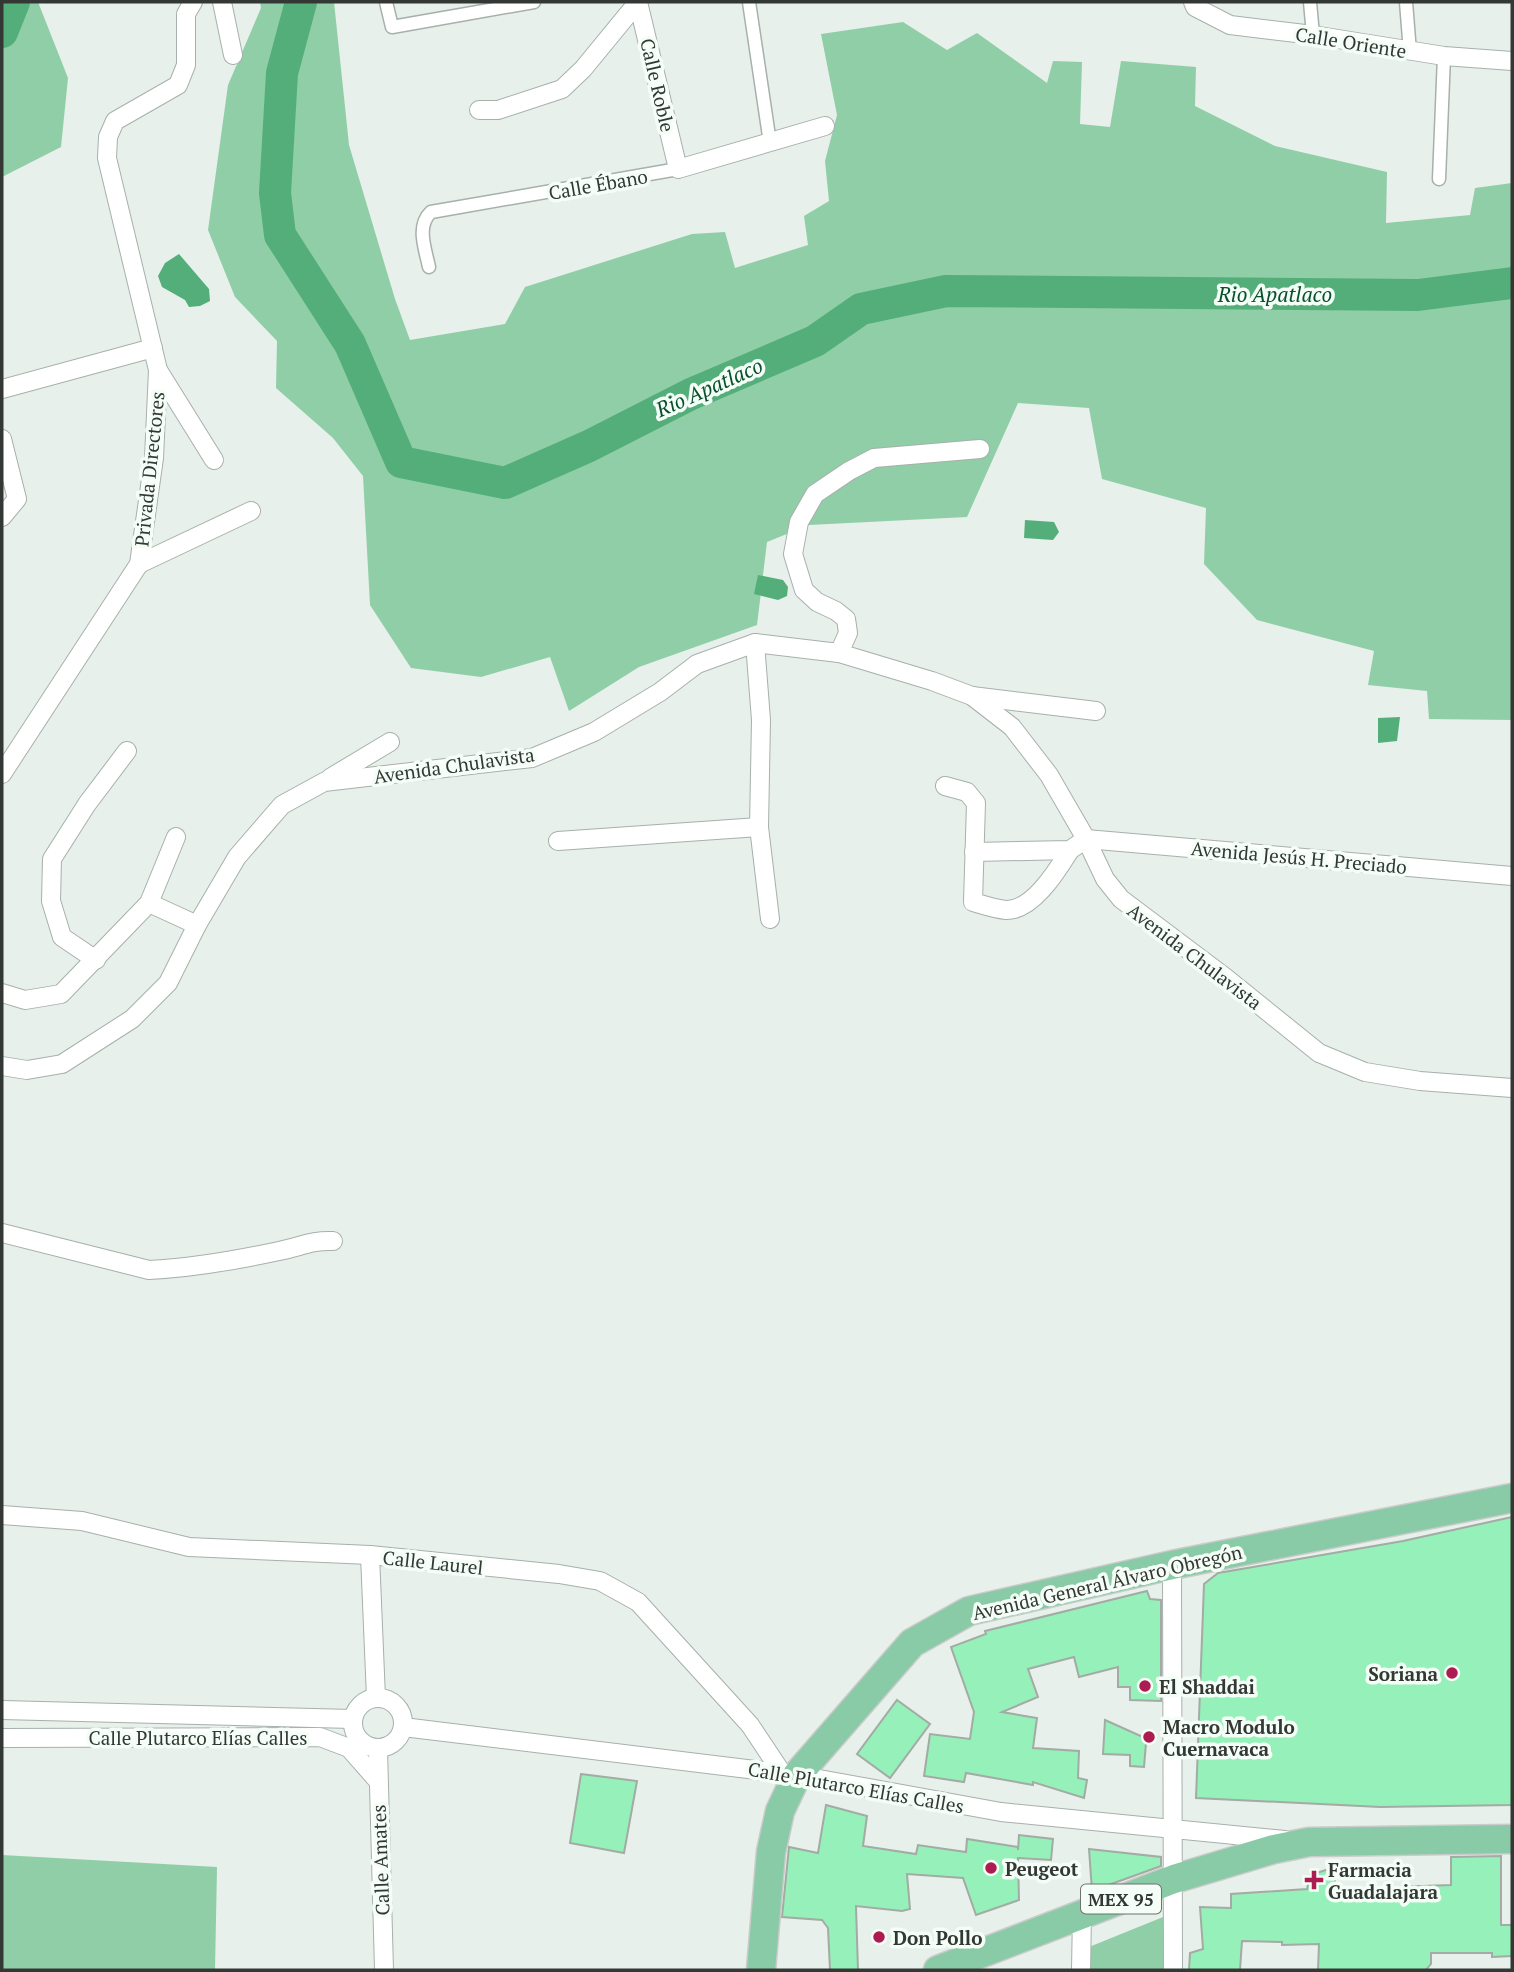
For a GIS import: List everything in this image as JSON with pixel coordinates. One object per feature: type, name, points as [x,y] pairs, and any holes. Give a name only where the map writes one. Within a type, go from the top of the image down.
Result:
[{"type":"main road","name":"Avenida General Álvaro Obregón","points":[[761,1970],[771,1852],[789,1774],[912,1643],[969,1611],[1172,1565],[1512,1498]]},
{"type":"main road","points":[[1309,1842],[1512,1839]]},
{"type":"main road","name":"MEX 95","points":[[938,1970],[1174,1879],[1274,1849],[1309,1842]]},
{"type":"street","name":"Privada Directores","points":[[2,774],[139,564],[154,458],[158,370],[107,158],[108,137],[115,121],[178,85],[186,65],[186,14],[193,2]]},
{"type":"street","points":[[222,2],[233,55]]},
{"type":"street","points":[[386,2],[392,27],[534,2]]},
{"type":"street","points":[[479,110],[498,110],[562,89],[583,69],[638,2]]},
{"type":"street","name":"Calle Roble","points":[[638,2],[678,169]]},
{"type":"street","points":[[749,2],[770,143]]},
{"type":"street","points":[[1310,2],[1313,35]]},
{"type":"street","points":[[1406,2],[1410,52]]},
{"type":"street","name":"Calle Oriente","points":[[1194,4],[1230,26],[1313,35],[1410,52],[1512,61]]},
{"type":"street","points":[[1439,179],[1444,56]]},
{"type":"street","name":"Calle Ébano","points":[[429,267],[422,228],[425,218],[432,212],[678,169],[825,126]]},
{"type":"street","points":[[2,388],[153,348]]},
{"type":"street","points":[[158,370],[214,460]]},
{"type":"street","points":[[2,439],[17,499],[2,517]]},
{"type":"street","points":[[839,653],[848,633],[846,619],[817,602],[804,590],[793,554],[799,522],[815,494],[874,458],[980,449]]},
{"type":"street","points":[[139,564],[251,511]]},
{"type":"street","points":[[755,643],[761,720],[759,827],[770,919]]},
{"type":"street","name":"Avenida Chulavista","points":[[2,1066],[27,1070],[62,1064],[132,1019],[168,983],[197,925],[237,857],[282,805],[324,782],[532,758],[594,732],[660,692],[697,664],[755,643],[839,653],[972,696],[1012,727],[1049,775],[1086,839],[1105,879],[1121,899],[1226,978],[1319,1053],[1365,1072],[1420,1081],[1512,1088]]},
{"type":"street","points":[[972,696],[1096,711]]},
{"type":"street","points":[[324,782],[390,742]]},
{"type":"street","points":[[96,960],[62,937],[51,901],[52,859],[87,804],[127,751]]},
{"type":"street","points":[[944,786],[967,792],[976,803],[973,902],[1009,910],[1028,902],[1051,880],[1070,850],[1086,839]]},
{"type":"street","points":[[558,841],[759,827]]},
{"type":"street","points":[[2,993],[25,1000],[61,994],[149,903],[176,837]]},
{"type":"street","name":"Avenida Jesús H. Preciado","points":[[1086,839],[1512,876]]},
{"type":"street","points":[[974,852],[1070,850]]},
{"type":"street","points":[[149,903],[197,925]]},
{"type":"street","points":[[2,1233],[149,1270],[279,1251],[310,1241],[333,1241]]},
{"type":"street","name":"Calle Laurel","points":[[2,1516],[82,1521],[188,1547],[370,1555],[559,1574],[600,1581],[638,1602],[750,1725],[789,1774]]},
{"type":"street","points":[[370,1555],[376,1698]]},
{"type":"street","points":[[1172,1565],[1173,1970]]},
{"type":"street","points":[[376,1698],[391,1701],[401,1712],[403,1727],[399,1738],[390,1746],[378,1749],[367,1747],[358,1740],[353,1730],[353,1719],[361,1704],[376,1698]]},
{"type":"street","name":"Calle Plutarco Elías Calles","points":[[2,1710],[353,1719]]},
{"type":"street","name":"Calle Plutarco Elías Calles","points":[[403,1727],[789,1774],[1001,1812],[1309,1842]]},
{"type":"street","name":"Calle Plutarco Elías Calles","points":[[2,1738],[320,1737],[349,1748],[378,1781]]},
{"type":"street","name":"Calle Amates","points":[[378,1749],[384,1970]]},
{"type":"street","points":[[1082,1914],[1082,1970]]},
{"type":"shaded area","points":[[2,2],[38,2],[68,78],[61,147],[2,177]]},
{"type":"shaded area","points":[[260,2],[334,2],[349,145],[410,340],[505,324],[525,287],[692,234],[725,232],[735,268],[808,245],[804,216],[829,201],[825,161],[837,115],[821,34],[903,22],[947,50],[977,33],[1047,83],[1053,61],[1082,62],[1080,124],[1110,127],[1121,61],[1196,67],[1195,106],[1275,146],[1387,172],[1386,223],[1470,215],[1475,188],[1512,183],[1512,720],[1429,719],[1427,691],[1368,685],[1374,651],[1257,620],[1204,564],[1206,508],[1102,479],[1089,408],[1018,403],[967,517],[809,525],[767,542],[757,625],[639,667],[569,711],[550,657],[481,677],[411,668],[370,605],[363,476],[333,438],[276,388],[277,341],[235,297],[208,230],[228,85],[261,8]]},
{"type":"shaded area","points":[[179,254],[209,289],[210,301],[189,307],[185,300],[162,287],[158,276],[165,263]]},
{"type":"shaded area","points":[[1025,520],[1054,522],[1059,532],[1053,540],[1024,538]]},
{"type":"shaded area","points":[[758,575],[783,580],[788,587],[787,596],[778,600],[754,594]]},
{"type":"shaded area","points":[[1400,717],[1397,741],[1378,743],[1378,718]]},
{"type":"shaded area","points":[[2,1855],[217,1867],[215,1970],[2,1970]]},
{"type":"shaded area","points":[[1168,1915],[1166,1970],[1090,1970],[1089,1947]]},
{"type":"building","points":[[1512,1517],[1512,1805],[1380,1807],[1196,1798],[1204,1584],[1218,1573],[1403,1541]]},
{"type":"building","points":[[1147,1591],[1150,1599],[1161,1600],[1161,1701],[1130,1700],[1130,1687],[1118,1687],[1118,1667],[1079,1677],[1074,1657],[1028,1669],[1038,1697],[1002,1712],[1037,1718],[1033,1748],[1079,1751],[1078,1778],[1087,1780],[1084,1798],[1033,1782],[1033,1785],[966,1773],[964,1782],[924,1776],[930,1734],[970,1739],[974,1712],[951,1647],[986,1634],[985,1631]]},
{"type":"building","points":[[897,1700],[930,1724],[890,1778],[857,1754]]},
{"type":"building","points":[[1105,1720],[1143,1737],[1146,1743],[1144,1767],[1130,1766],[1130,1755],[1103,1754]]},
{"type":"building","points":[[581,1774],[637,1781],[624,1853],[570,1843]]},
{"type":"building","points":[[826,1805],[867,1816],[863,1846],[916,1854],[918,1845],[966,1852],[967,1839],[1018,1847],[1018,1850],[1019,1835],[1053,1839],[1051,1860],[1018,1858],[1019,1900],[976,1915],[963,1878],[907,1874],[910,1909],[902,1911],[856,1906],[858,1970],[830,1970],[828,1928],[822,1920],[782,1917],[789,1847],[818,1853]]},
{"type":"building","points":[[1089,1849],[1161,1857],[1161,1866],[1092,1891]]},
{"type":"building","points":[[1501,1856],[1501,1925],[1512,1925],[1512,1956],[1492,1957],[1492,1953],[1431,1953],[1431,1964],[1426,1970],[1318,1970],[1319,1944],[1282,1945],[1282,1942],[1242,1941],[1240,1970],[1189,1970],[1190,1953],[1203,1949],[1200,1907],[1231,1908],[1231,1894],[1307,1889],[1310,1875],[1335,1867],[1335,1889],[1451,1885],[1451,1857]]},
{"type":"waterway","name":"Rio Apatlaco","points":[[2,32],[14,2]]},
{"type":"waterway","name":"Rio Apatlaco","points":[[301,2],[282,73],[275,193],[280,235],[350,344],[401,462],[505,483],[589,446],[691,394],[815,341],[861,309],[946,291],[1418,295],[1512,283]]},
{"type":"place","name":"Soriana","points":[[1452,1673]]},
{"type":"place","name":"El Shaddai","points":[[1145,1686]]},
{"type":"place","name":"Macro Modulo Cuernavaca","points":[[1149,1737]]},
{"type":"place","name":"Peugeot","points":[[991,1868]]},
{"type":"place","name":"Farmacia Guadalajara","points":[[1314,1880]]},
{"type":"place","name":"Don Pollo","points":[[879,1937]]}]
